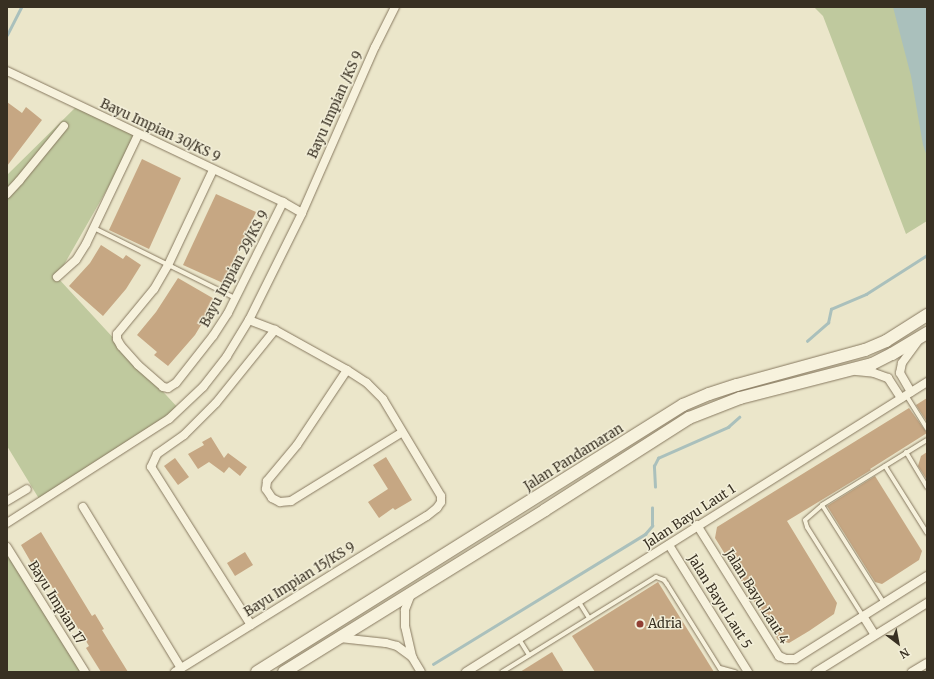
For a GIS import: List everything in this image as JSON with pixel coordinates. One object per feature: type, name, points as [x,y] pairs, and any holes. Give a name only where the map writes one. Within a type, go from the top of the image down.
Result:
[{"type":"main road","name":"Jalan Pandamaran","points":[[257,672],[683,405],[709,394],[737,385],[865,350],[886,341],[927,315]]},
{"type":"main road","points":[[284,672],[411,594],[689,418],[740,398],[872,364],[924,335]]},
{"type":"street","name":"Bayu Impian /KS 9","points":[[7,523],[169,419],[203,387],[227,356],[249,320],[302,213],[375,47],[395,7]]},
{"type":"street","name":"Bayu Impian 30/KS 9","points":[[7,71],[138,135],[283,202],[302,213]]},
{"type":"street","points":[[7,194],[64,126]]},
{"type":"street","points":[[57,277],[76,260],[94,228],[138,135]]},
{"type":"street","points":[[168,265],[213,170]]},
{"type":"street","name":"Bayu Impian 29/KS 9","points":[[168,265],[154,290],[117,334],[117,339],[121,346],[138,365],[164,387],[168,388],[176,383],[205,349],[222,323],[283,202]]},
{"type":"street","points":[[249,320],[275,330],[347,370],[367,383],[383,400],[402,433],[291,501],[280,502],[272,498],[266,489],[267,481],[297,445],[347,370]]},
{"type":"street","points":[[251,625],[152,467],[157,454],[184,435],[216,403],[275,330]]},
{"type":"street","points":[[906,395],[900,373],[902,363],[924,335]]},
{"type":"street","points":[[848,370],[874,373],[888,378],[906,395]]},
{"type":"street","name":"Jalan Bayu Laut 1","points":[[466,672],[669,545],[697,525],[927,382]]},
{"type":"street","name":"Bayu Impian 15/KS 9","points":[[178,670],[437,508],[441,502],[441,496],[402,433]]},
{"type":"street","points":[[7,501],[27,489]]},
{"type":"street","points":[[83,507],[178,670]]},
{"type":"street","name":"Jalan Bayu Laut 4","points":[[697,525],[778,656],[786,659],[795,659],[927,576]]},
{"type":"street","name":"Jalan Bayu Laut 5","points":[[669,545],[748,672]]},
{"type":"street","name":"Bayu Impian 17","points":[[7,547],[85,672]]},
{"type":"street","points":[[411,594],[405,610],[405,626],[412,657],[421,672]]},
{"type":"street","points":[[816,672],[927,603]]},
{"type":"street","points":[[864,616],[875,635]]},
{"type":"street","points":[[339,638],[386,643],[397,646],[412,657]]},
{"type":"street","points":[[912,672],[927,663]]},
{"type":"lane","points":[[94,228],[235,298]]},
{"type":"lane","points":[[906,395],[927,429]]},
{"type":"lane","points":[[864,616],[807,527],[805,520],[822,505],[927,440]]},
{"type":"lane","points":[[906,452],[927,487]]},
{"type":"lane","points":[[884,466],[927,534]]},
{"type":"lane","points":[[822,505],[884,602]]},
{"type":"lane","points":[[502,672],[656,577],[664,580],[721,670],[735,672]]},
{"type":"lane","points":[[579,602],[589,618]]},
{"type":"lane","points":[[519,639],[529,655]]},
{"type":"green space","points":[[814,7],[927,7],[927,221],[906,234],[823,16]]},
{"type":"green space","points":[[78,105],[138,135],[57,277],[179,409],[41,502],[7,446],[7,175]]},
{"type":"green space","points":[[7,547],[85,672],[7,672]]},
{"type":"water","points":[[893,7],[927,7],[927,156],[923,145],[911,76]]},
{"type":"building","points":[[7,102],[22,113],[26,107],[42,120],[7,166]]},
{"type":"building","points":[[142,159],[181,178],[149,249],[109,230]]},
{"type":"building","points":[[216,194],[256,212],[223,283],[183,265]]},
{"type":"building","points":[[101,245],[123,259],[126,255],[141,265],[126,289],[103,316],[69,286],[90,263]]},
{"type":"building","points":[[178,278],[216,300],[195,335],[168,366],[154,355],[157,352],[137,335],[156,312]]},
{"type":"building","points":[[927,398],[927,422],[916,405]]},
{"type":"building","points":[[909,408],[927,433],[870,469],[871,470],[787,521],[837,603],[834,614],[809,631],[789,643],[778,640],[715,538],[717,527]]},
{"type":"building","points":[[211,437],[224,458],[228,453],[247,467],[240,476],[229,467],[224,473],[209,462],[198,469],[188,454],[204,445],[202,442]]},
{"type":"building","points":[[927,452],[927,480],[918,466],[921,456]]},
{"type":"building","points":[[386,457],[412,500],[395,510],[393,508],[379,518],[368,502],[388,489],[373,465]]},
{"type":"building","points":[[175,458],[189,477],[178,485],[164,466]]},
{"type":"building","points":[[875,476],[922,551],[919,560],[882,584],[875,582],[827,506]]},
{"type":"building","points":[[41,532],[92,616],[95,614],[104,629],[102,630],[128,672],[101,672],[86,648],[89,646],[60,599],[46,578],[43,580],[32,564],[21,545]]},
{"type":"building","points":[[245,552],[253,565],[235,576],[227,563]]},
{"type":"building","points":[[658,582],[714,672],[595,672],[572,636]]},
{"type":"building","points":[[552,652],[564,672],[520,672]]},
{"type":"waterway","points":[[7,35],[21,7]]},
{"type":"waterway","points":[[807,341],[828,323],[831,309],[866,294],[927,255]]},
{"type":"waterway","points":[[655,487],[654,466],[658,458],[728,427],[739,417]]},
{"type":"waterway","points":[[433,664],[645,534],[652,526],[652,508]]},
{"type":"place","name":"Adria","points":[[640,624]]}]
